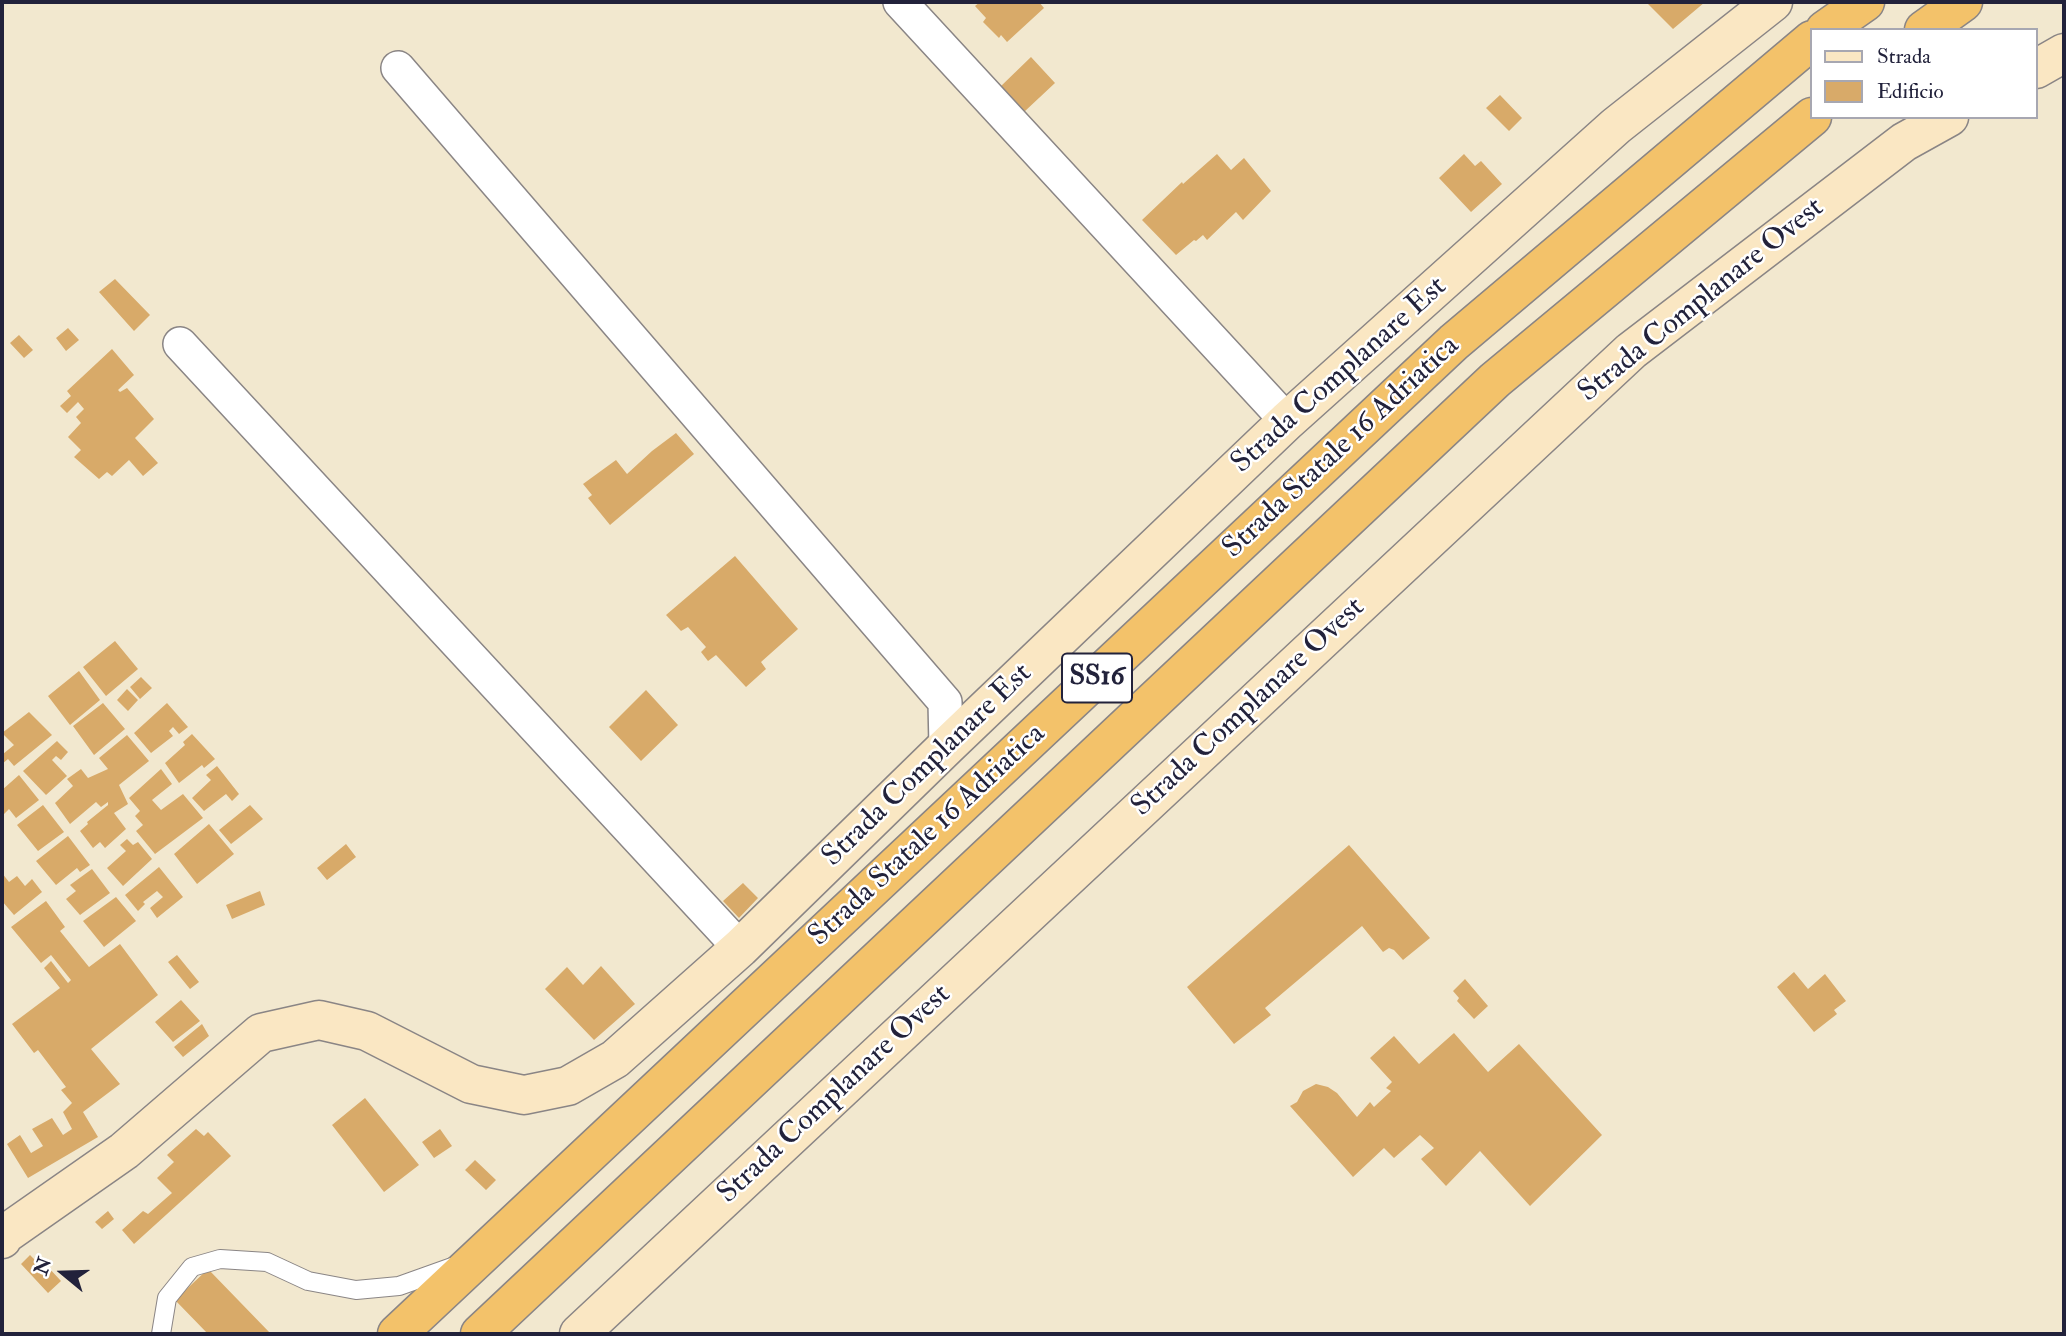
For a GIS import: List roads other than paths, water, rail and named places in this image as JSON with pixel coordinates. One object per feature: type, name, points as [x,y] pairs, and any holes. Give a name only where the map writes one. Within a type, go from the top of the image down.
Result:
[{"type":"highway","points":[[1828,28],[1866,2]]},
{"type":"highway","points":[[1927,28],[1963,2]]},
{"type":"highway","name":"Strada Statale 16 Adriatica","points":[[397,1334],[1454,342],[1811,41]]},
{"type":"highway","name":"Strada Statale 16 Adriatica","points":[[480,1334],[1495,380],[1811,118]]},
{"type":"street","points":[[900,2],[1287,421]]},
{"type":"street","name":"Strada Complanare Est","points":[[2,1239],[124,1151],[261,1033],[319,1020],[367,1031],[471,1084],[524,1095],[568,1086],[615,1059],[740,948],[1287,421],[1616,126],[1773,2]]},
{"type":"street","points":[[2038,68],[2064,53]]},
{"type":"street","points":[[398,68],[945,702],[946,747]]},
{"type":"street","name":"Strada Complanare Ovest","points":[[579,1334],[1631,351],[1903,142],[1945,119]]},
{"type":"street","points":[[180,344],[740,948]]},
{"type":"lane","points":[[162,1334],[167,1298],[192,1267],[220,1259],[267,1262],[308,1281],[356,1290],[399,1286],[479,1258]]}]
